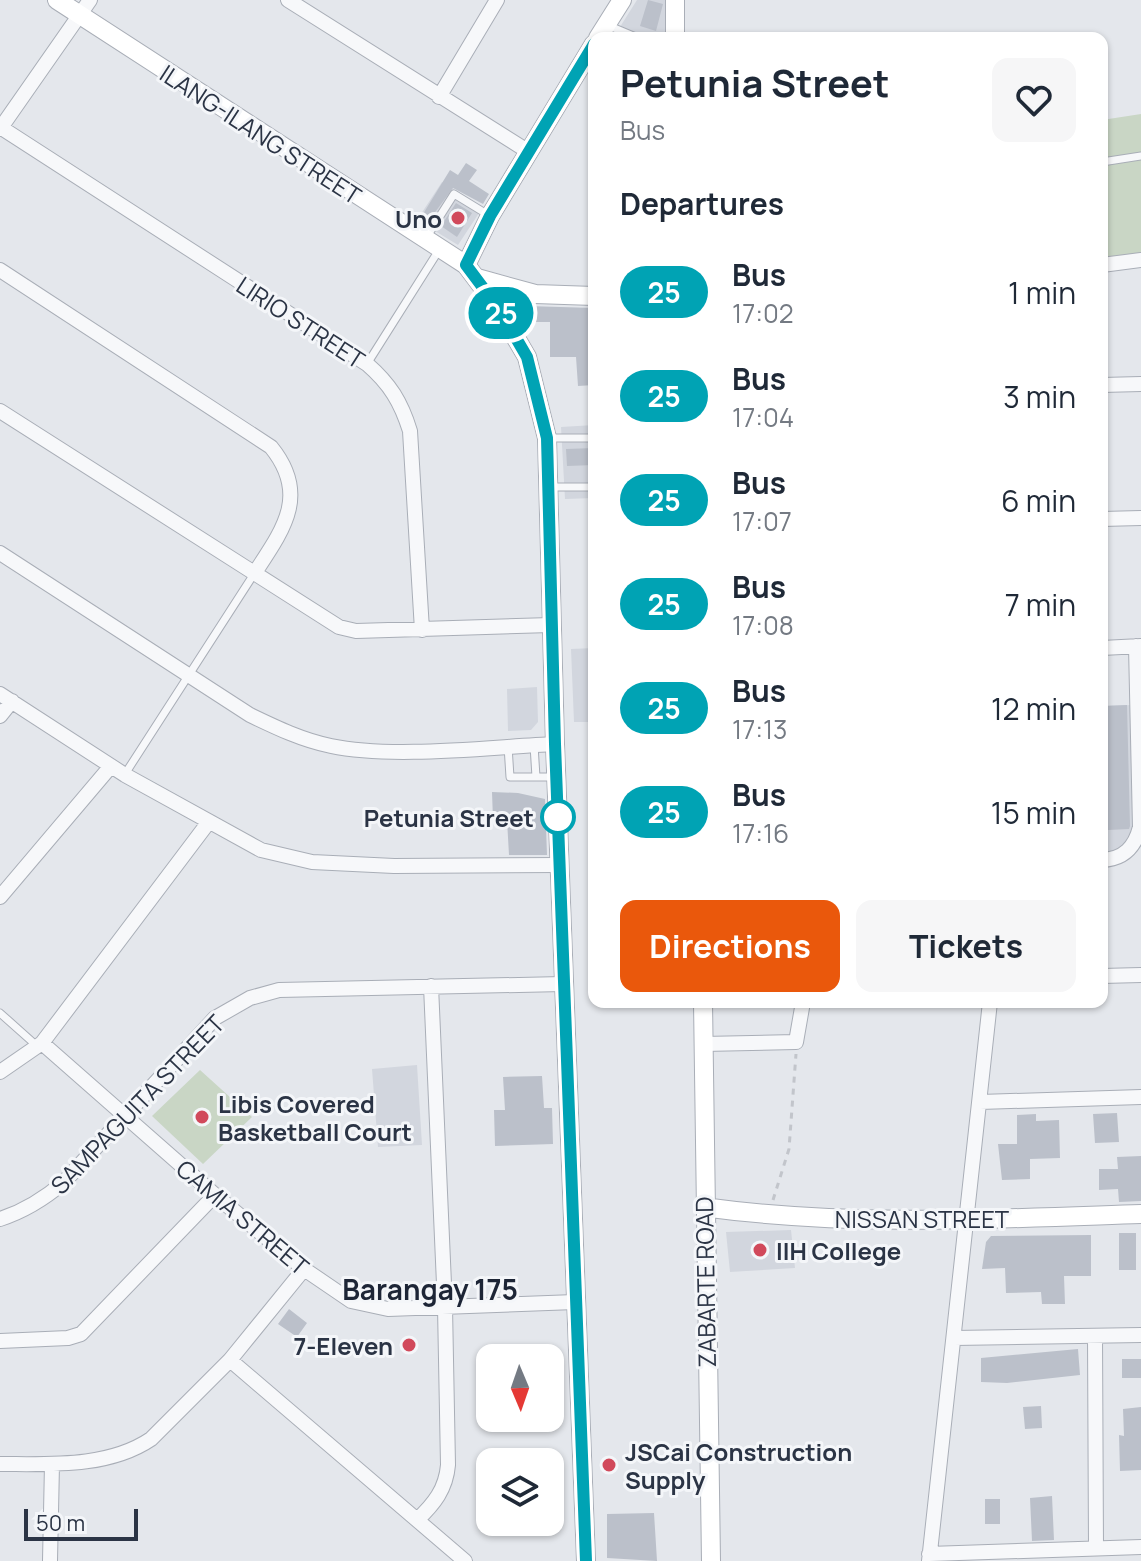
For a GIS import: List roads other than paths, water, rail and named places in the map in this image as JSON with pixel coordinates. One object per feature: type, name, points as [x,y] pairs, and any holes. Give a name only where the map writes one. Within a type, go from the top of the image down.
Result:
[{"type":"main road","name":"ILANG-ILANG STREET","points":[[57,0],[84,8],[471,272]]},
{"type":"main road","points":[[602,31],[622,0]]},
{"type":"main road","points":[[675,0],[675,32]]},
{"type":"main road","points":[[471,272],[490,216],[588,54]]},
{"type":"main road","points":[[471,272],[535,294],[588,296]]},
{"type":"main road","points":[[471,272],[499,309],[527,357],[547,438],[563,984],[586,1561]]},
{"type":"main road","points":[[499,309],[535,294]]},
{"type":"main road","name":"ZABARTE ROAD","points":[[703,1008],[703,1207],[711,1561]]},
{"type":"main road","name":"NISSAN STREET","points":[[703,1207],[768,1214],[964,1220],[1141,1214]]},
{"type":"street","points":[[288,0],[529,152]]},
{"type":"street","points":[[439,97],[497,0]]},
{"type":"street","points":[[0,128],[84,8]]},
{"type":"street","name":"LIRIO STREET","points":[[0,128],[367,364],[388,382],[403,406],[410,431],[422,630]]},
{"type":"street","points":[[1108,264],[1141,260]]},
{"type":"street","points":[[0,270],[271,447],[291,483],[289,513],[276,541],[254,574]]},
{"type":"street","points":[[1108,385],[1141,384]]},
{"type":"street","points":[[0,411],[339,627],[356,631],[551,625]]},
{"type":"street","points":[[1108,519],[1141,518]]},
{"type":"street","points":[[0,553],[278,729],[333,747],[385,750],[555,744]]},
{"type":"street","points":[[1108,648],[1139,646],[1140,827],[1136,841],[1126,853],[1108,858]]},
{"type":"street","points":[[0,716],[6,698],[125,775],[261,850],[312,862],[394,866],[559,865]]},
{"type":"street","points":[[0,897],[111,766]]},
{"type":"street","points":[[0,1072],[39,1044],[208,823]]},
{"type":"street","points":[[1108,976],[1141,975]]},
{"type":"street","name":"SAMPAGUITA STREET","points":[[0,1219],[20,1213],[44,1199],[215,1018],[250,998],[279,990],[563,984]]},
{"type":"street","points":[[417,1520],[437,1499],[447,1473],[445,1307],[431,986]]},
{"type":"street","points":[[703,1044],[796,1042],[802,1008]]},
{"type":"street","points":[[989,1008],[929,1558],[1141,1547]]},
{"type":"street","name":"CAMIA STREET","points":[[39,1044],[304,1269],[359,1305],[388,1309],[575,1302]]},
{"type":"street","points":[[980,1102],[1141,1097]]},
{"type":"street","points":[[0,1341],[68,1338],[81,1334],[215,1195]]},
{"type":"street","points":[[0,1464],[52,1464],[107,1458],[138,1448],[151,1439],[230,1360],[304,1269]]},
{"type":"street","points":[[954,1338],[1141,1335]]},
{"type":"street","points":[[1095,1336],[1096,1548]]},
{"type":"street","points":[[230,1360],[465,1561]]},
{"type":"street","points":[[50,1561],[52,1464]]},
{"type":"lane","points":[[1108,161],[1141,156]]},
{"type":"lane","points":[[367,364],[432,245],[454,194],[490,216]]},
{"type":"lane","points":[[547,438],[588,438]]},
{"type":"lane","points":[[549,487],[588,487]]},
{"type":"lane","points":[[125,775],[254,574]]},
{"type":"lane","points":[[534,745],[536,777]]},
{"type":"lane","points":[[508,746],[510,777],[557,777]]},
{"type":"lane","points":[[0,1013],[39,1044]]},
{"type":"place","name":"Uno","points":[[458,218]]},
{"type":"place","name":"Petunia Street","points":[[558,817]]},
{"type":"place","name":"Libis Covered Basketball Court","points":[[202,1117]]},
{"type":"place","name":"IIH College","points":[[760,1250]]},
{"type":"place","name":"7-Eleven","points":[[409,1345]]},
{"type":"place","name":"JSCai Construction Supply","points":[[609,1465]]},
{"type":"district","name":"Barangay 175","points":[[430,1289]]}]
